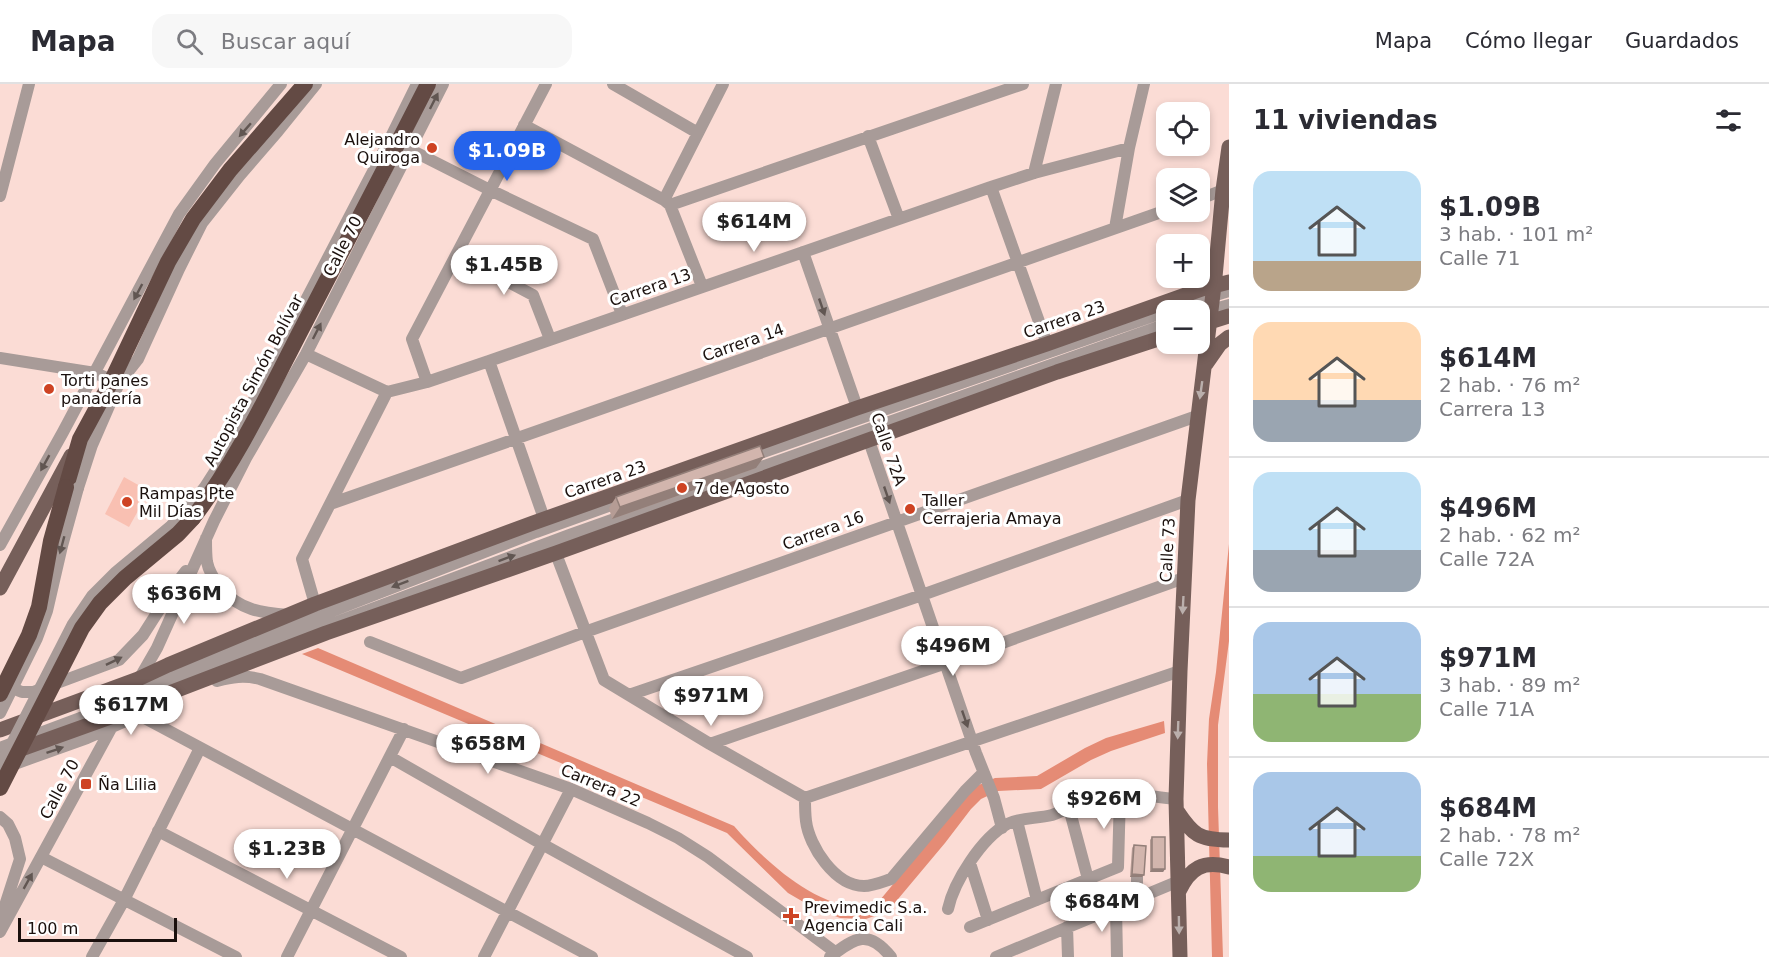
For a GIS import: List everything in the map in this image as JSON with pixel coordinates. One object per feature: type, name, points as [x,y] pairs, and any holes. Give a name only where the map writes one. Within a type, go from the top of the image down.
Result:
[{"type":"highway","points":[[0,694],[30,635],[39,607],[51,542],[72,488],[80,439],[112,380],[168,262],[193,219],[230,171],[305,84]]},
{"type":"highway","name":"Autopista Simón Bolívar","points":[[0,788],[82,628],[100,603],[125,578],[178,534],[189,515],[214,491],[270,393],[428,84]]},
{"type":"highway","points":[[246,436],[269,419],[270,393]]},
{"type":"main road","name":"Calle 73","points":[[1180,957],[1181,884],[1170,841],[1176,805],[1188,500],[1204,367],[1218,303],[1229,147]]},
{"type":"main road","name":"Carrera 23","points":[[0,730],[136,684],[168,665],[315,604],[859,413],[1047,344],[1218,303]]},
{"type":"main road","points":[[1204,367],[1217,348],[1229,337]]},
{"type":"main road","points":[[0,757],[128,711],[326,633],[554,548],[866,435],[1156,340]]},
{"type":"main road","points":[[0,588],[80,439]]},
{"type":"main road","points":[[1176,805],[1186,825],[1194,834],[1200,837],[1228,840]]},
{"type":"main road","points":[[1181,884],[1195,869],[1205,865],[1229,867]]},
{"type":"street","points":[[0,196],[29,84]]},
{"type":"street","points":[[0,545],[179,214],[215,164],[281,84]]},
{"type":"street","points":[[0,713],[37,638],[47,610],[62,546],[72,488],[119,383],[138,359],[202,223],[316,84]]},
{"type":"street","points":[[0,768],[73,624],[92,596],[171,526],[189,515],[223,459],[417,84]]},
{"type":"street","name":"Calle 70","points":[[0,932],[110,729],[128,711],[136,684],[157,648],[206,536],[246,459],[306,354],[443,84]]},
{"type":"street","points":[[428,382],[412,339],[546,84]]},
{"type":"street","points":[[613,84],[698,133]]},
{"type":"street","points":[[667,203],[723,84]]},
{"type":"street","points":[[667,203],[1023,84]]},
{"type":"street","points":[[1034,173],[1056,84]]},
{"type":"street","points":[[1115,228],[1129,148],[1144,84]]},
{"type":"street","points":[[524,124],[667,203],[702,286]]},
{"type":"street","points":[[868,136],[899,219]]},
{"type":"street","name":"Carrera 13","points":[[387,392],[428,382],[991,187],[1129,148]]},
{"type":"street","points":[[409,149],[593,239],[622,314]]},
{"type":"street","points":[[991,187],[1047,344]]},
{"type":"street","points":[[1210,200],[1225,203]]},
{"type":"street","name":"Carrera 14","points":[[330,504],[1156,214]]},
{"type":"street","name":"Calle 72A","points":[[802,252],[984,775],[994,798],[1002,828]]},
{"type":"street","points":[[457,255],[533,295],[550,339]]},
{"type":"street","points":[[859,413],[1156,314]]},
{"type":"street","points":[[866,435],[1156,328]]},
{"type":"street","points":[[306,354],[387,392],[302,559],[315,604]]},
{"type":"street","points":[[0,357],[94,373],[112,380]]},
{"type":"street","points":[[489,361],[554,548],[604,680],[805,798],[1180,671]]},
{"type":"street","name":"Carrera 16","points":[[370,642],[461,678],[1197,416]]},
{"type":"street","points":[[629,695],[922,595],[1188,500]]},
{"type":"street","points":[[0,737],[546,523]]},
{"type":"street","points":[[206,536],[207,563],[225,594],[238,604],[263,613],[290,615]]},
{"type":"street","points":[[0,683],[11,689],[33,692],[119,660],[143,635],[173,588],[198,555]]},
{"type":"street","points":[[0,597],[10,569]]},
{"type":"street","points":[[710,744],[1184,578]]},
{"type":"street","name":"Carrera 22","points":[[128,711],[235,676],[248,676],[571,789],[678,838],[708,857],[832,955],[855,941],[867,939],[879,943],[891,957]]},
{"type":"street","points":[[0,768],[110,729],[128,711]]},
{"type":"street","points":[[0,748],[80,718],[128,711],[592,957]]},
{"type":"street","points":[[286,957],[404,729]]},
{"type":"street","points":[[92,957],[124,900],[200,748]]},
{"type":"street","points":[[390,757],[747,957]]},
{"type":"street","points":[[805,798],[806,822],[816,852],[833,871],[848,882],[861,886],[875,885],[891,879],[965,790],[984,775]]},
{"type":"street","points":[[484,957],[571,789]]},
{"type":"street","points":[[948,909],[956,885],[970,863],[991,837],[1008,824],[1051,815],[1097,794],[1120,794],[1176,805]]},
{"type":"street","points":[[970,927],[1118,867],[1120,794]]},
{"type":"street","points":[[1068,807],[1088,879]]},
{"type":"street","points":[[0,817],[8,824],[15,838],[20,859],[0,922]]},
{"type":"street","points":[[1017,821],[1037,900]]},
{"type":"street","points":[[158,831],[401,957]]},
{"type":"street","points":[[42,857],[236,957]]},
{"type":"street","points":[[970,863],[988,920]]},
{"type":"street","points":[[1137,877],[1137,898]]},
{"type":"street","points":[[996,957],[1017,953],[1067,927],[1137,898],[1157,885],[1181,884]]},
{"type":"street","points":[[1116,907],[1117,957]]},
{"type":"street","points":[[1067,927],[1068,957]]},
{"type":"shaded area","name":"Rampas Pte Mil Días","points":[[124,477],[149,491],[129,527],[105,514]]},
{"type":"shaded area","points":[[1229,544],[1229,641],[1218,725],[1223,957],[1212,957],[1207,764],[1209,719]]},
{"type":"shaded area","points":[[318,648],[734,826],[759,853],[792,880],[827,900],[845,905],[862,906],[880,900],[974,787],[995,778],[1037,776],[1106,738],[1164,721],[1165,733],[1091,760],[1041,789],[998,791],[981,799],[888,911],[866,919],[840,918],[812,907],[788,893],[727,833],[302,654]]},
{"type":"building","points":[[760,446],[764,457],[620,507],[616,497]]},
{"type":"building","points":[[1152,837],[1165,837],[1165,869],[1152,869]]},
{"type":"building","points":[[1134,845],[1146,846],[1144,875],[1132,874]]},
{"type":"place","name":"Alejandro Quiroga","points":[[432,148]]},
{"type":"place","name":"Torti panes panadería","points":[[49,389]]},
{"type":"place","name":"7 de Agosto","points":[[682,488]]},
{"type":"place","name":"Rampas Pte Mil Días","points":[[127,502]]},
{"type":"place","name":"Taller Cerrajeria Amaya","points":[[910,509]]},
{"type":"place","name":"Ña Lilia","points":[[86,784]]},
{"type":"place","name":"Previmedic S.a. Agencia Cali","points":[[791,916]]}]
